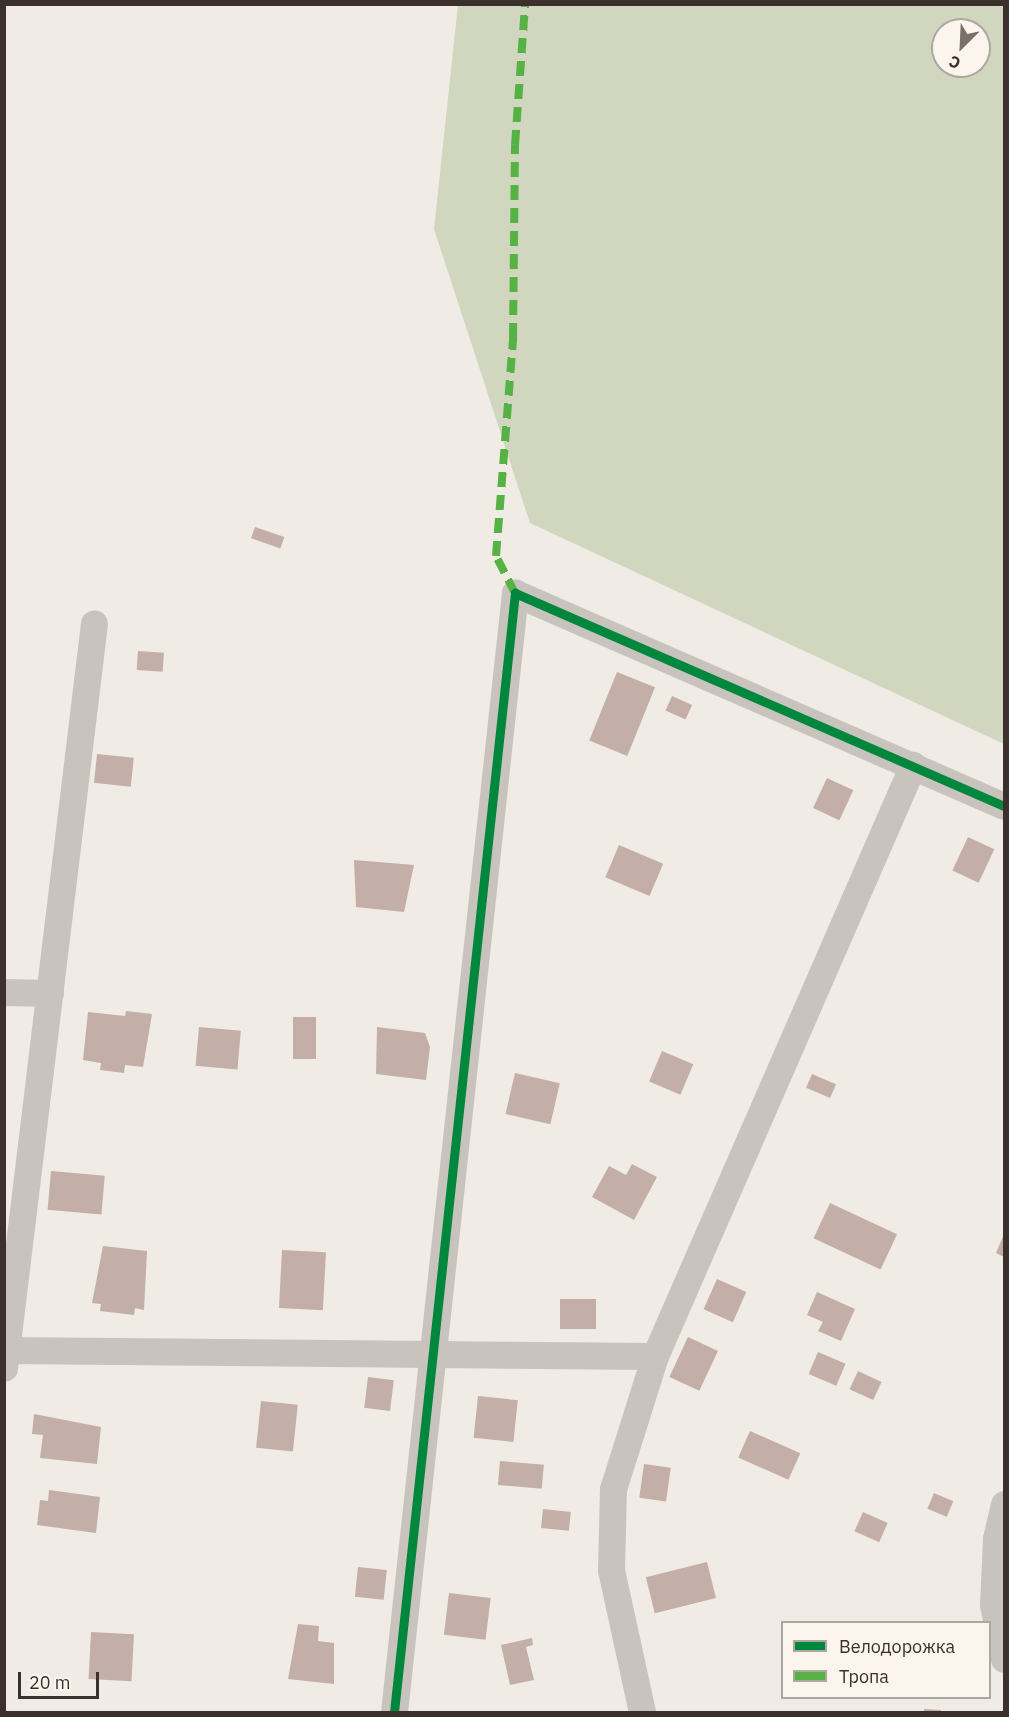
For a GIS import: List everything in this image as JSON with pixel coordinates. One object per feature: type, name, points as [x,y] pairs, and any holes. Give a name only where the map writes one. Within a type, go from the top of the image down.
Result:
[{"type":"street","points":[[394,1713],[436,1356],[515,593],[1005,806]]},
{"type":"street","points":[[94,623],[5,1356],[655,1356]]},
{"type":"street","points":[[642,1713],[611,1570],[613,1489],[655,1356],[913,765]]},
{"type":"street","points":[[4,992],[50,993]]},
{"type":"street","points":[[1005,1504],[996,1539],[993,1604],[1005,1659]]},
{"type":"green space","points":[[458,5],[1004,5],[1004,744],[530,523],[434,229]]},
{"type":"building","points":[[255,527],[284,537],[280,548],[251,538]]},
{"type":"building","points":[[138,651],[164,653],[163,672],[137,670]]},
{"type":"building","points":[[617,672],[655,687],[627,756],[589,741]]},
{"type":"building","points":[[672,696],[692,705],[686,720],[665,711]]},
{"type":"building","points":[[97,754],[134,758],[131,787],[94,783]]},
{"type":"building","points":[[827,778],[853,790],[839,820],[813,808]]},
{"type":"building","points":[[968,837],[994,849],[979,883],[952,871]]},
{"type":"building","points":[[619,845],[663,864],[650,896],[605,877]]},
{"type":"building","points":[[354,860],[414,865],[404,912],[356,907]]},
{"type":"building","points":[[126,1011],[152,1014],[143,1067],[125,1065],[124,1073],[100,1070],[101,1063],[83,1060],[88,1012],[125,1016]]},
{"type":"building","points":[[293,1017],[316,1017],[316,1059],[293,1059]]},
{"type":"building","points":[[199,1027],[241,1031],[237,1070],[196,1066]]},
{"type":"building","points":[[377,1027],[425,1033],[430,1047],[426,1080],[376,1074]]},
{"type":"building","points":[[662,1051],[693,1064],[680,1095],[649,1081]]},
{"type":"building","points":[[515,1073],[560,1083],[550,1124],[506,1114]]},
{"type":"building","points":[[812,1074],[836,1084],[830,1098],[806,1088]]},
{"type":"building","points":[[632,1164],[657,1177],[634,1220],[592,1197],[609,1166],[626,1175]]},
{"type":"building","points":[[51,1171],[105,1176],[101,1215],[48,1210]]},
{"type":"building","points":[[830,1203],[897,1234],[881,1270],[814,1238]]},
{"type":"building","points":[[1004,1234],[1004,1257],[996,1253]]},
{"type":"building","points":[[103,1246],[147,1251],[144,1310],[135,1308],[134,1315],[100,1311],[101,1304],[92,1303]]},
{"type":"building","points":[[282,1250],[326,1252],[323,1310],[279,1308]]},
{"type":"building","points":[[717,1279],[746,1292],[733,1322],[704,1309]]},
{"type":"building","points":[[817,1292],[855,1309],[841,1341],[818,1331],[823,1322],[807,1315]]},
{"type":"building","points":[[560,1299],[596,1299],[596,1329],[560,1329]]},
{"type":"building","points":[[688,1337],[718,1351],[699,1391],[669,1377]]},
{"type":"building","points":[[818,1352],[846,1364],[836,1386],[809,1374]]},
{"type":"building","points":[[858,1371],[882,1382],[873,1400],[850,1389]]},
{"type":"building","points":[[368,1377],[394,1380],[390,1411],[364,1408]]},
{"type":"building","points":[[478,1396],[518,1400],[513,1442],[474,1438]]},
{"type":"building","points":[[261,1401],[298,1405],[293,1452],[256,1448]]},
{"type":"building","points":[[34,1414],[101,1427],[97,1464],[40,1458],[43,1435],[32,1434]]},
{"type":"building","points":[[750,1431],[800,1453],[788,1480],[738,1457]]},
{"type":"building","points":[[500,1461],[544,1465],[542,1489],[498,1485]]},
{"type":"building","points":[[644,1464],[671,1468],[666,1501],[639,1498]]},
{"type":"building","points":[[49,1490],[100,1497],[96,1533],[37,1525],[40,1500],[48,1501]]},
{"type":"building","points":[[934,1493],[953,1501],[947,1517],[927,1509]]},
{"type":"building","points":[[543,1509],[571,1512],[569,1531],[541,1528]]},
{"type":"building","points":[[863,1512],[888,1523],[879,1542],[854,1531]]},
{"type":"building","points":[[707,1562],[716,1598],[655,1613],[646,1577]]},
{"type":"building","points":[[358,1567],[387,1570],[384,1600],[355,1597]]},
{"type":"building","points":[[449,1593],[491,1598],[486,1640],[444,1635]]},
{"type":"building","points":[[298,1624],[319,1626],[318,1641],[334,1643],[334,1684],[288,1679]]},
{"type":"building","points":[[91,1632],[134,1634],[131,1681],[89,1679]]},
{"type":"building","points":[[532,1638],[533,1645],[526,1647],[534,1680],[510,1685],[501,1645]]},
{"type":"building","points":[[924,1709],[941,1710],[941,1712],[924,1712]]},
{"type":"marked path","points":[[515,593],[496,556],[513,338],[515,145],[525,4]]},
{"type":"cycle path","points":[[394,1712],[515,593],[1004,806]]}]
